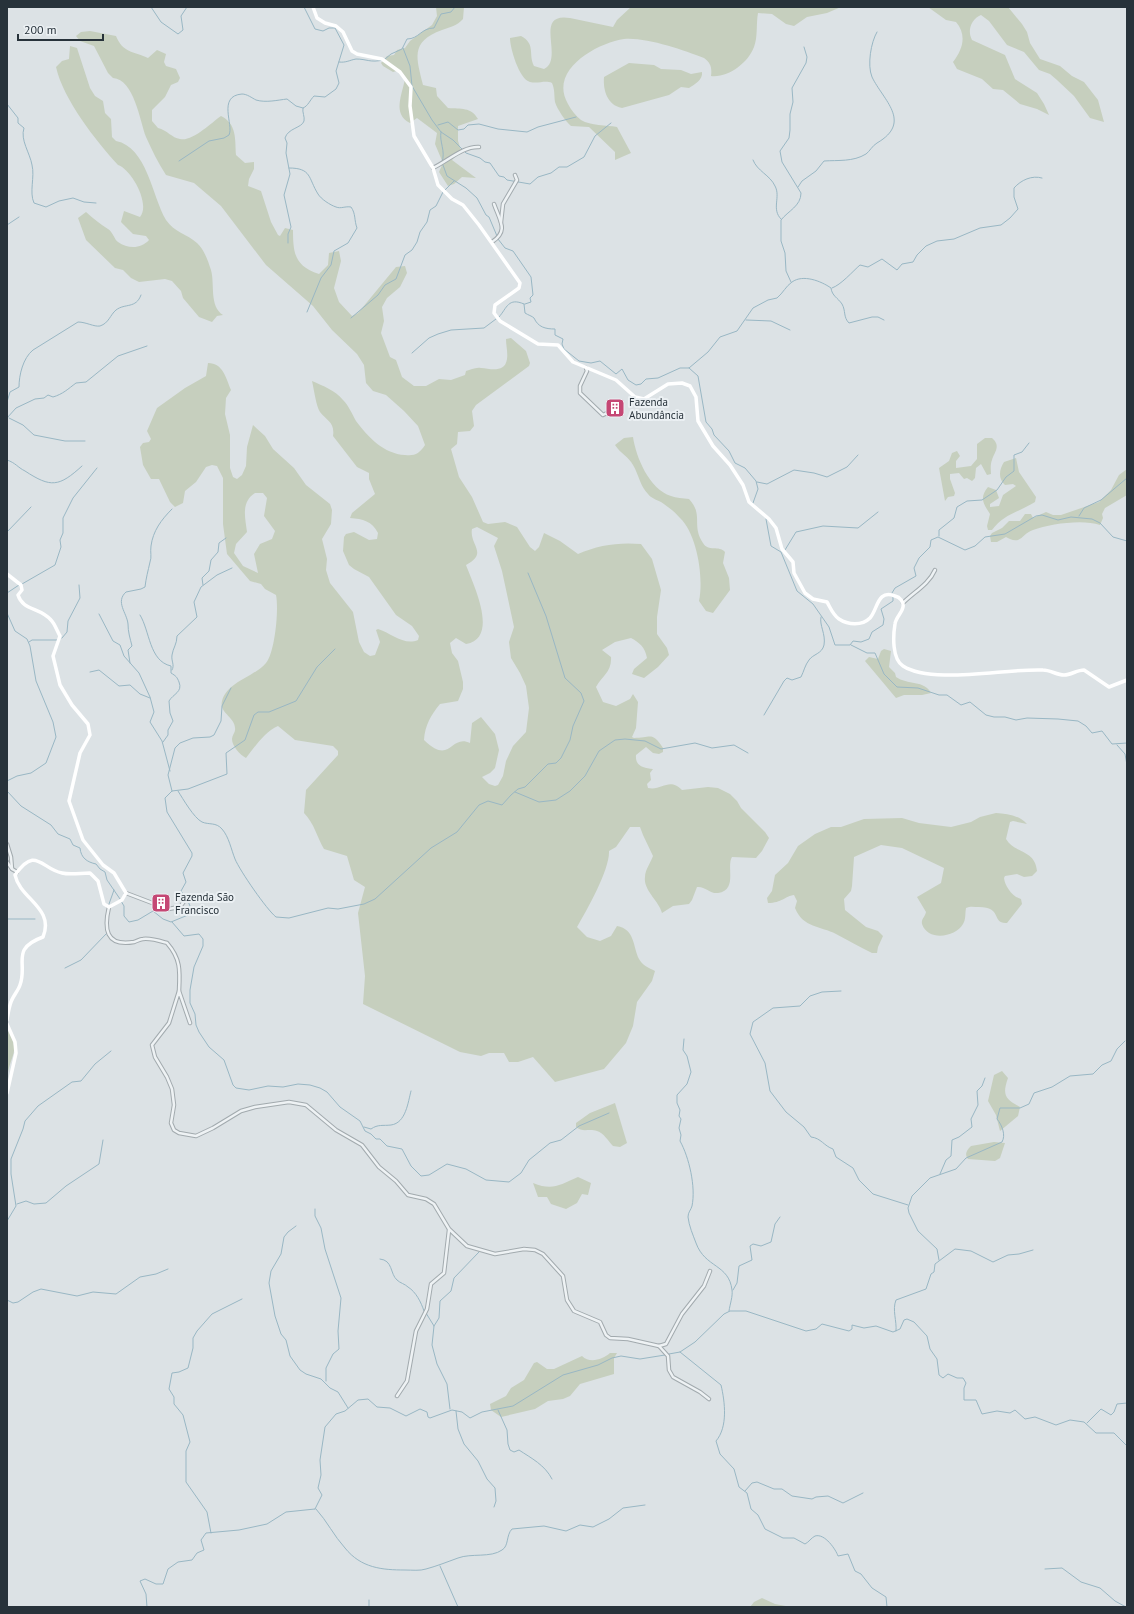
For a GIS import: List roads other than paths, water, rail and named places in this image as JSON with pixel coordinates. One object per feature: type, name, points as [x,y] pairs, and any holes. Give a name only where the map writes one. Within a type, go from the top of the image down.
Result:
[{"type":"street","points":[[313,7],[317,18],[325,23],[336,26],[343,32],[352,51],[357,54],[382,59],[400,72],[411,87],[410,106],[414,136],[434,168],[438,185],[452,199],[463,205],[492,242],[520,282],[519,288],[495,305],[494,313],[500,321],[538,344],[558,345],[573,362],[616,380],[635,397],[644,399],[668,384],[682,383],[690,386],[696,397],[698,422],[713,446],[730,465],[743,485],[749,502],[769,519],[776,528],[782,550],[793,562],[794,573],[805,593],[814,599],[826,602],[840,619],[853,624],[865,622],[874,611],[876,602],[884,595],[890,594],[898,597],[903,604]]},
{"type":"street","points":[[434,168],[448,161],[459,153],[472,147],[479,147]]},
{"type":"street","points":[[492,242],[500,237],[502,233],[501,222],[503,204],[518,180],[516,175]]},
{"type":"street","points":[[494,204],[501,222]]},
{"type":"street","points":[[586,367],[587,371],[580,386],[580,393],[603,415],[609,412],[608,403]]},
{"type":"street","points":[[935,570],[932,577],[903,604],[903,608],[895,624],[895,656],[901,665],[918,673],[947,675],[1045,670],[1064,675],[1084,670],[1109,687],[1127,680]]},
{"type":"street","points":[[7,574],[21,585],[22,590],[18,595],[20,602],[26,607],[36,609],[51,619],[60,636],[53,656],[60,685],[72,705],[88,724],[90,735],[80,753],[69,801],[83,840],[103,865],[114,873],[126,893],[168,909],[180,907],[188,896]]},
{"type":"street","points":[[7,844],[11,857],[12,869]]},
{"type":"street","points":[[7,1020],[11,1002],[20,984],[21,961],[25,949],[34,940],[43,937],[47,928],[45,917],[31,898],[17,884],[15,875],[20,868],[32,860],[40,861],[62,874],[90,873],[98,881],[104,904],[109,906]]},
{"type":"street","points":[[7,862],[12,869],[17,872]]},
{"type":"street","points":[[109,906],[120,901],[126,893]]},
{"type":"street","points":[[109,906],[105,924],[110,936],[116,941],[134,942],[142,939],[156,940],[167,943],[176,953],[179,966],[179,991],[169,1023],[154,1040],[152,1048],[172,1089],[174,1104],[171,1123],[174,1130],[185,1136],[196,1136],[214,1128],[240,1111],[255,1106],[289,1102],[302,1104],[313,1110],[336,1130],[362,1145],[379,1167],[396,1181],[408,1195],[434,1204],[449,1229],[466,1246],[484,1250],[491,1254],[524,1249],[535,1250],[543,1254],[563,1276],[567,1300],[574,1310],[600,1322],[606,1335],[610,1338],[660,1346],[666,1344],[682,1314],[704,1286],[710,1270]]},
{"type":"street","points":[[179,991],[190,1023]]},
{"type":"street","points":[[7,1024],[16,1052],[7,1093]]},
{"type":"street","points":[[397,1396],[408,1380],[416,1331],[427,1309],[431,1284],[444,1273],[449,1229]]},
{"type":"street","points":[[660,1346],[666,1354],[673,1377],[708,1399]]},
{"type":"waterway","points":[[151,7],[161,22],[178,34],[183,30],[181,16],[187,7]]},
{"type":"waterway","points":[[288,243],[288,234],[291,227],[284,195],[290,174],[286,153],[287,143],[285,138],[289,132],[303,123],[303,108],[314,96],[325,97],[336,89],[339,83],[336,71],[344,45],[335,28],[329,28],[323,31],[315,29],[304,7]]},
{"type":"waterway","points":[[385,59],[391,54],[402,49],[407,39],[411,39],[430,28],[434,28],[441,14],[451,12],[455,7]]},
{"type":"waterway","points":[[798,187],[802,181],[816,171],[824,161],[851,159],[861,157],[866,154],[875,144],[888,135],[893,127],[894,119],[892,111],[872,77],[871,72],[870,54],[877,32]]},
{"type":"waterway","points":[[791,282],[786,271],[785,253],[781,241],[781,220],[797,205],[801,193],[782,162],[780,151],[789,138],[790,114],[793,102],[792,88],[806,63],[807,57],[804,47]]},
{"type":"waterway","points":[[403,48],[410,66],[412,86],[432,120],[441,132],[453,140],[466,153],[490,163],[499,176],[504,177],[507,180],[530,184],[538,177],[551,173],[559,167],[567,167],[584,157],[595,136],[611,123]]},
{"type":"waterway","points":[[339,62],[346,62],[356,59],[372,61],[383,60]]},
{"type":"waterway","points":[[179,161],[209,141],[224,138],[229,135],[228,105],[234,96],[244,94],[256,100],[264,101],[287,99],[296,106],[303,108]]},
{"type":"waterway","points":[[7,104],[18,118],[18,123],[24,128],[24,142],[33,170],[32,194],[34,203],[46,207],[59,201],[73,198],[84,202],[96,203]]},
{"type":"waterway","points":[[438,125],[448,122],[458,130],[464,129],[468,125],[479,124],[498,129],[527,132],[538,127],[576,117]]},
{"type":"waterway","points":[[441,132],[443,154],[442,162]]},
{"type":"waterway","points":[[753,160],[757,167],[773,182],[777,190],[776,207],[778,215],[781,219]]},
{"type":"waterway","points":[[443,165],[447,176],[466,188],[477,198],[486,215],[489,217],[497,236]]},
{"type":"waterway","points":[[289,168],[296,168],[306,172],[319,196],[323,200],[338,208],[351,207],[354,212],[357,228],[348,243],[334,251],[331,265],[321,278],[307,312]]},
{"type":"waterway","points":[[832,288],[843,281],[860,265],[868,267],[882,259],[897,270],[902,264],[913,262],[917,255],[926,246],[937,241],[954,239],[980,228],[1001,225],[1018,209],[1014,197],[1014,188],[1027,179],[1034,177],[1042,178]]},
{"type":"waterway","points":[[445,190],[454,181]]},
{"type":"waterway","points":[[351,318],[378,295],[385,285],[396,279],[405,255],[412,250],[417,242],[420,232],[427,222],[430,210],[436,206],[443,192]]},
{"type":"waterway","points":[[7,225],[19,217]]},
{"type":"waterway","points":[[498,239],[505,248],[513,251],[531,277],[533,295],[530,298],[531,302],[525,304]]},
{"type":"waterway","points":[[524,304],[525,313],[533,317],[542,327],[555,329],[555,335],[563,339],[562,344],[564,349],[579,361],[591,363],[600,361],[616,374],[622,369],[628,380],[636,385],[641,384],[646,379],[658,378],[680,368],[689,368],[708,352],[720,337],[737,331],[753,308],[768,300],[777,298],[790,284],[796,280],[812,279],[831,288],[834,295],[842,304],[849,323],[872,317],[878,317],[884,320]]},
{"type":"waterway","points":[[7,402],[10,392],[19,387],[22,367],[27,357],[33,350],[78,322],[98,326],[103,325],[116,310],[133,304],[141,295]]},
{"type":"waterway","points":[[499,317],[508,304],[514,302],[524,304]]},
{"type":"waterway","points":[[412,353],[429,338],[438,334],[451,330],[484,328],[496,319]]},
{"type":"waterway","points":[[746,320],[771,321],[790,330]]},
{"type":"waterway","points":[[7,418],[16,408],[35,399],[44,398],[48,395],[53,397],[57,396],[76,383],[86,382],[118,356],[147,346]]},
{"type":"waterway","points":[[689,368],[698,376],[706,422],[712,429],[714,435],[729,451],[735,463],[745,468],[756,481],[758,489],[753,503]]},
{"type":"waterway","points":[[9,418],[23,425],[34,435],[65,441],[85,441]]},
{"type":"waterway","points":[[939,536],[939,530],[954,518],[957,507],[967,501],[982,500],[997,490],[1006,477],[1014,471],[1014,455],[1022,452],[1029,443]]},
{"type":"waterway","points":[[757,482],[767,484],[794,470],[814,473],[827,477],[847,467],[858,455]]},
{"type":"waterway","points":[[7,460],[34,477],[55,483],[67,478],[82,466]]},
{"type":"waterway","points":[[22,584],[55,565],[61,547],[60,540],[63,533],[63,518],[73,498],[97,468]]},
{"type":"waterway","points":[[1079,516],[1084,508],[1101,500],[1127,478]]},
{"type":"waterway","points":[[7,532],[31,507]]},
{"type":"waterway","points":[[130,663],[128,650],[132,646],[127,620],[122,608],[123,596],[126,592],[145,587],[151,560],[151,546],[154,535],[164,517],[172,509]]},
{"type":"waterway","points":[[785,550],[796,532],[823,526],[858,528],[878,512]]},
{"type":"waterway","points":[[892,593],[895,588],[916,576],[914,568],[919,558],[930,547],[931,540],[938,537],[965,550],[975,546],[985,537],[1005,534],[1036,516],[1042,515],[1058,520],[1071,517],[1092,519],[1100,523],[1113,537],[1127,541]]},
{"type":"waterway","points":[[766,519],[771,546],[781,552],[797,591],[813,604],[829,627],[835,645],[850,645],[853,641],[861,642],[869,639],[872,632],[883,625],[884,619],[881,609],[893,601],[893,596]]},
{"type":"waterway","points":[[203,585],[202,578],[209,571],[211,560],[218,552],[219,543],[226,538]]},
{"type":"waterway","points":[[172,670],[172,655],[177,636],[197,617],[194,602],[201,587],[217,575],[232,568]]},
{"type":"waterway","points":[[178,791],[199,820],[205,823],[217,825],[222,829],[230,843],[235,859],[242,872],[260,899],[276,917],[289,918],[328,908],[338,909],[364,904],[375,899],[431,848],[457,832],[479,805],[488,801],[502,805],[518,789],[525,787],[548,764],[556,763],[561,758],[570,740],[573,726],[584,701],[581,693],[565,678],[546,616],[528,573]]},
{"type":"waterway","points":[[7,593],[19,585]]},
{"type":"waterway","points":[[62,638],[67,632],[68,621],[80,598],[79,585]]},
{"type":"waterway","points":[[7,613],[15,631],[27,639],[30,646],[36,681],[53,722],[56,737],[46,763],[31,773],[17,776],[7,781]]},
{"type":"waterway","points":[[99,614],[113,641],[120,645],[124,656],[139,673],[150,697],[154,712],[150,722],[162,741],[170,771]]},
{"type":"waterway","points":[[140,615],[154,652],[164,663],[171,666],[171,673],[177,678],[180,685],[179,691],[169,701],[170,713],[173,721],[168,730],[168,735],[163,742]]},
{"type":"waterway","points":[[764,715],[784,681],[787,678],[792,680],[801,677],[809,660],[823,648],[824,641],[821,617]]},
{"type":"waterway","points":[[29,642],[32,640],[57,640]]},
{"type":"waterway","points":[[851,645],[867,653],[875,653],[884,674],[897,687],[918,688],[939,695],[947,695],[961,705],[970,702],[986,715],[994,717],[1005,717],[1016,720],[1027,718],[1078,721],[1086,726],[1092,733],[1102,731],[1112,744],[1127,743]]},
{"type":"waterway","points":[[185,897],[181,891],[186,882],[183,873],[192,856],[192,853],[167,812],[165,798],[172,791],[188,789],[227,774],[226,753],[245,740],[254,715],[258,712],[269,712],[296,701],[317,667],[335,649]]},
{"type":"waterway","points":[[90,672],[99,670],[119,686],[130,685],[140,694],[150,698]]},
{"type":"waterway","points":[[172,791],[168,775],[175,748],[180,743],[193,738],[210,737],[214,735],[221,721],[222,706],[231,688]]},
{"type":"waterway","points":[[515,792],[539,802],[556,800],[570,791],[585,776],[599,751],[615,740],[625,739],[645,741],[661,749],[695,743],[712,748],[734,745],[748,753]]},
{"type":"waterway","points":[[1117,745],[1125,754],[1127,765]]},
{"type":"waterway","points":[[7,791],[21,806],[51,825],[58,834],[70,839],[73,845],[80,848],[85,859],[96,864],[105,872],[107,880],[120,899]]},
{"type":"waterway","points":[[109,904],[114,890]]},
{"type":"waterway","points":[[121,901],[124,906],[124,916],[129,922],[138,920],[153,911],[163,919],[171,922],[188,915],[190,906],[187,899]]},
{"type":"waterway","points":[[7,919],[35,919]]},
{"type":"waterway","points":[[172,922],[184,936],[199,934],[203,939],[203,946],[194,967],[190,990],[190,1003],[195,1014],[196,1025],[199,1032],[209,1047],[224,1060],[233,1085],[236,1088],[249,1090],[268,1086],[283,1087],[298,1084],[320,1088],[327,1092],[340,1107],[360,1121],[365,1131],[376,1139],[380,1139],[387,1146],[402,1149],[411,1166],[421,1176],[429,1175],[447,1164],[466,1169],[486,1180],[509,1182],[521,1173],[529,1160],[550,1143],[561,1140],[579,1126],[609,1113]]},
{"type":"waterway","points":[[65,968],[81,960],[107,933]]},
{"type":"waterway","points":[[841,991],[822,992],[810,996],[800,1006],[773,1008],[753,1022],[750,1034],[765,1063],[770,1091],[786,1112],[804,1127],[811,1137],[833,1149],[836,1157],[853,1168],[859,1180],[873,1194],[908,1205]]},
{"type":"waterway","points":[[684,1039],[683,1050],[687,1056],[691,1072],[687,1084],[677,1095],[677,1103],[680,1110],[679,1116],[681,1119],[679,1128],[681,1135],[680,1141],[689,1164],[693,1190],[692,1206],[688,1215],[692,1234],[700,1251],[705,1257],[722,1270],[730,1282],[732,1297],[729,1311]]},
{"type":"waterway","points":[[939,1260],[937,1249],[918,1231],[909,1213],[908,1208],[912,1196],[930,1178],[956,1169],[966,1158],[1002,1142],[1004,1136],[1003,1130],[997,1119],[1000,1108],[1020,1108],[1029,1104],[1034,1093],[1052,1087],[1070,1076],[1093,1074],[1102,1065],[1111,1061],[1117,1049],[1125,1041]]},
{"type":"waterway","points":[[7,1221],[16,1206],[11,1174],[11,1159],[25,1121],[38,1106],[72,1082],[81,1081],[95,1064],[111,1051]]},
{"type":"waterway","points":[[940,1174],[946,1160],[951,1156],[952,1140],[959,1137],[972,1127],[971,1119],[978,1105],[977,1091],[982,1086],[985,1078]]},
{"type":"waterway","points":[[364,1127],[371,1129],[378,1126],[391,1125],[400,1120],[406,1111],[411,1091]]},
{"type":"waterway","points":[[17,1204],[26,1201],[34,1204],[46,1203],[66,1186],[99,1164],[103,1140]]},
{"type":"waterway","points":[[315,1209],[315,1216],[321,1228],[325,1249],[341,1298],[338,1331],[339,1349],[333,1354],[326,1368],[326,1381]]},
{"type":"waterway","points":[[733,1290],[737,1283],[739,1266],[752,1260],[750,1246],[753,1244],[761,1246],[771,1242],[775,1224],[780,1217]]},
{"type":"waterway","points":[[296,1226],[284,1237],[281,1254],[271,1271],[269,1283],[275,1316],[281,1334],[286,1340],[290,1356],[300,1370],[306,1374],[321,1379],[330,1388],[338,1392],[348,1408]]},
{"type":"waterway","points":[[896,1331],[894,1308],[896,1300],[926,1289],[931,1274],[934,1272],[935,1264],[955,1249],[971,1251],[993,1262],[1008,1255],[1033,1250]]},
{"type":"waterway","points":[[434,1326],[439,1318],[440,1301],[451,1291],[454,1278],[479,1252]]},
{"type":"waterway","points":[[380,1259],[387,1262],[397,1280],[416,1294],[424,1311]]},
{"type":"waterway","points":[[7,1300],[13,1303],[18,1302],[33,1292],[41,1289],[77,1296],[93,1292],[116,1294],[140,1277],[156,1274],[168,1269]]},
{"type":"waterway","points":[[211,1533],[207,1512],[186,1482],[186,1451],[190,1442],[183,1415],[174,1404],[174,1397],[169,1389],[172,1373],[188,1368],[193,1348],[193,1338],[197,1331],[212,1314],[242,1299]]},
{"type":"waterway","points":[[669,1354],[680,1352],[695,1342],[724,1314],[730,1311],[746,1311],[806,1331],[816,1329],[822,1324],[849,1331],[852,1329],[852,1325],[864,1328],[876,1326],[893,1332],[900,1329],[904,1320],[907,1319],[914,1322],[927,1336],[930,1349],[937,1359],[939,1375],[943,1378],[948,1374],[957,1378],[963,1378],[966,1383],[964,1388],[964,1400],[976,1400],[982,1414],[997,1411],[1010,1413],[1015,1410],[1025,1419],[1035,1417],[1056,1425],[1070,1420],[1084,1422],[1096,1433],[1114,1433],[1127,1446]]},
{"type":"waterway","points":[[426,1313],[434,1326],[432,1345],[437,1364],[447,1384],[450,1409]]},
{"type":"waterway","points":[[680,1352],[721,1385],[724,1399],[724,1422],[720,1435],[716,1441],[720,1454],[734,1469],[739,1487],[747,1493],[751,1509],[758,1515],[765,1529],[783,1538],[794,1538],[805,1544],[815,1536],[823,1537],[832,1546],[838,1556],[848,1554],[855,1571],[861,1574],[872,1588],[886,1597],[887,1607]]},
{"type":"waterway","points":[[315,1509],[322,1495],[318,1488],[321,1475],[320,1460],[325,1427],[336,1414],[345,1411],[358,1400],[368,1399],[377,1407],[390,1408],[406,1416],[420,1409],[427,1412],[428,1417],[430,1418],[452,1410],[462,1412],[470,1418],[482,1412],[513,1406],[563,1375],[598,1365],[612,1358],[621,1356],[640,1359],[665,1355]]},
{"type":"waterway","points":[[1087,1423],[1101,1409],[1111,1415],[1117,1404],[1127,1403]]},
{"type":"waterway","points":[[498,1410],[507,1430],[510,1450],[514,1452],[519,1450],[533,1459],[546,1470],[552,1479]]},
{"type":"waterway","points":[[456,1411],[458,1429],[464,1444],[478,1461],[487,1479],[495,1488],[496,1501],[494,1507]]},
{"type":"waterway","points":[[745,1491],[752,1483],[757,1482],[774,1489],[782,1489],[792,1496],[812,1499],[816,1497],[828,1496],[843,1503],[863,1493]]},
{"type":"waterway","points":[[316,1509],[351,1555],[365,1564],[396,1570],[424,1570],[463,1557],[487,1555],[502,1550],[506,1546],[510,1531],[512,1529],[544,1526],[566,1531],[580,1525],[593,1527],[609,1519],[623,1508],[645,1505]]},
{"type":"waterway","points":[[147,1607],[146,1594],[140,1581],[145,1579],[156,1584],[163,1584],[168,1569],[178,1562],[192,1560],[197,1553],[204,1550],[201,1540],[206,1533],[239,1530],[267,1524],[286,1512],[315,1509]]},
{"type":"waterway","points":[[440,1566],[458,1607]]},
{"type":"waterway","points":[[1045,1569],[1062,1568],[1081,1582],[1100,1588],[1115,1601],[1126,1607]]},
{"type":"waterway","points":[[369,1600],[369,1607]]},
{"type":"place","name":"Fazenda Abundância","points":[[615,408]]},
{"type":"place","name":"Fazenda São Francisco","points":[[161,903]]}]
